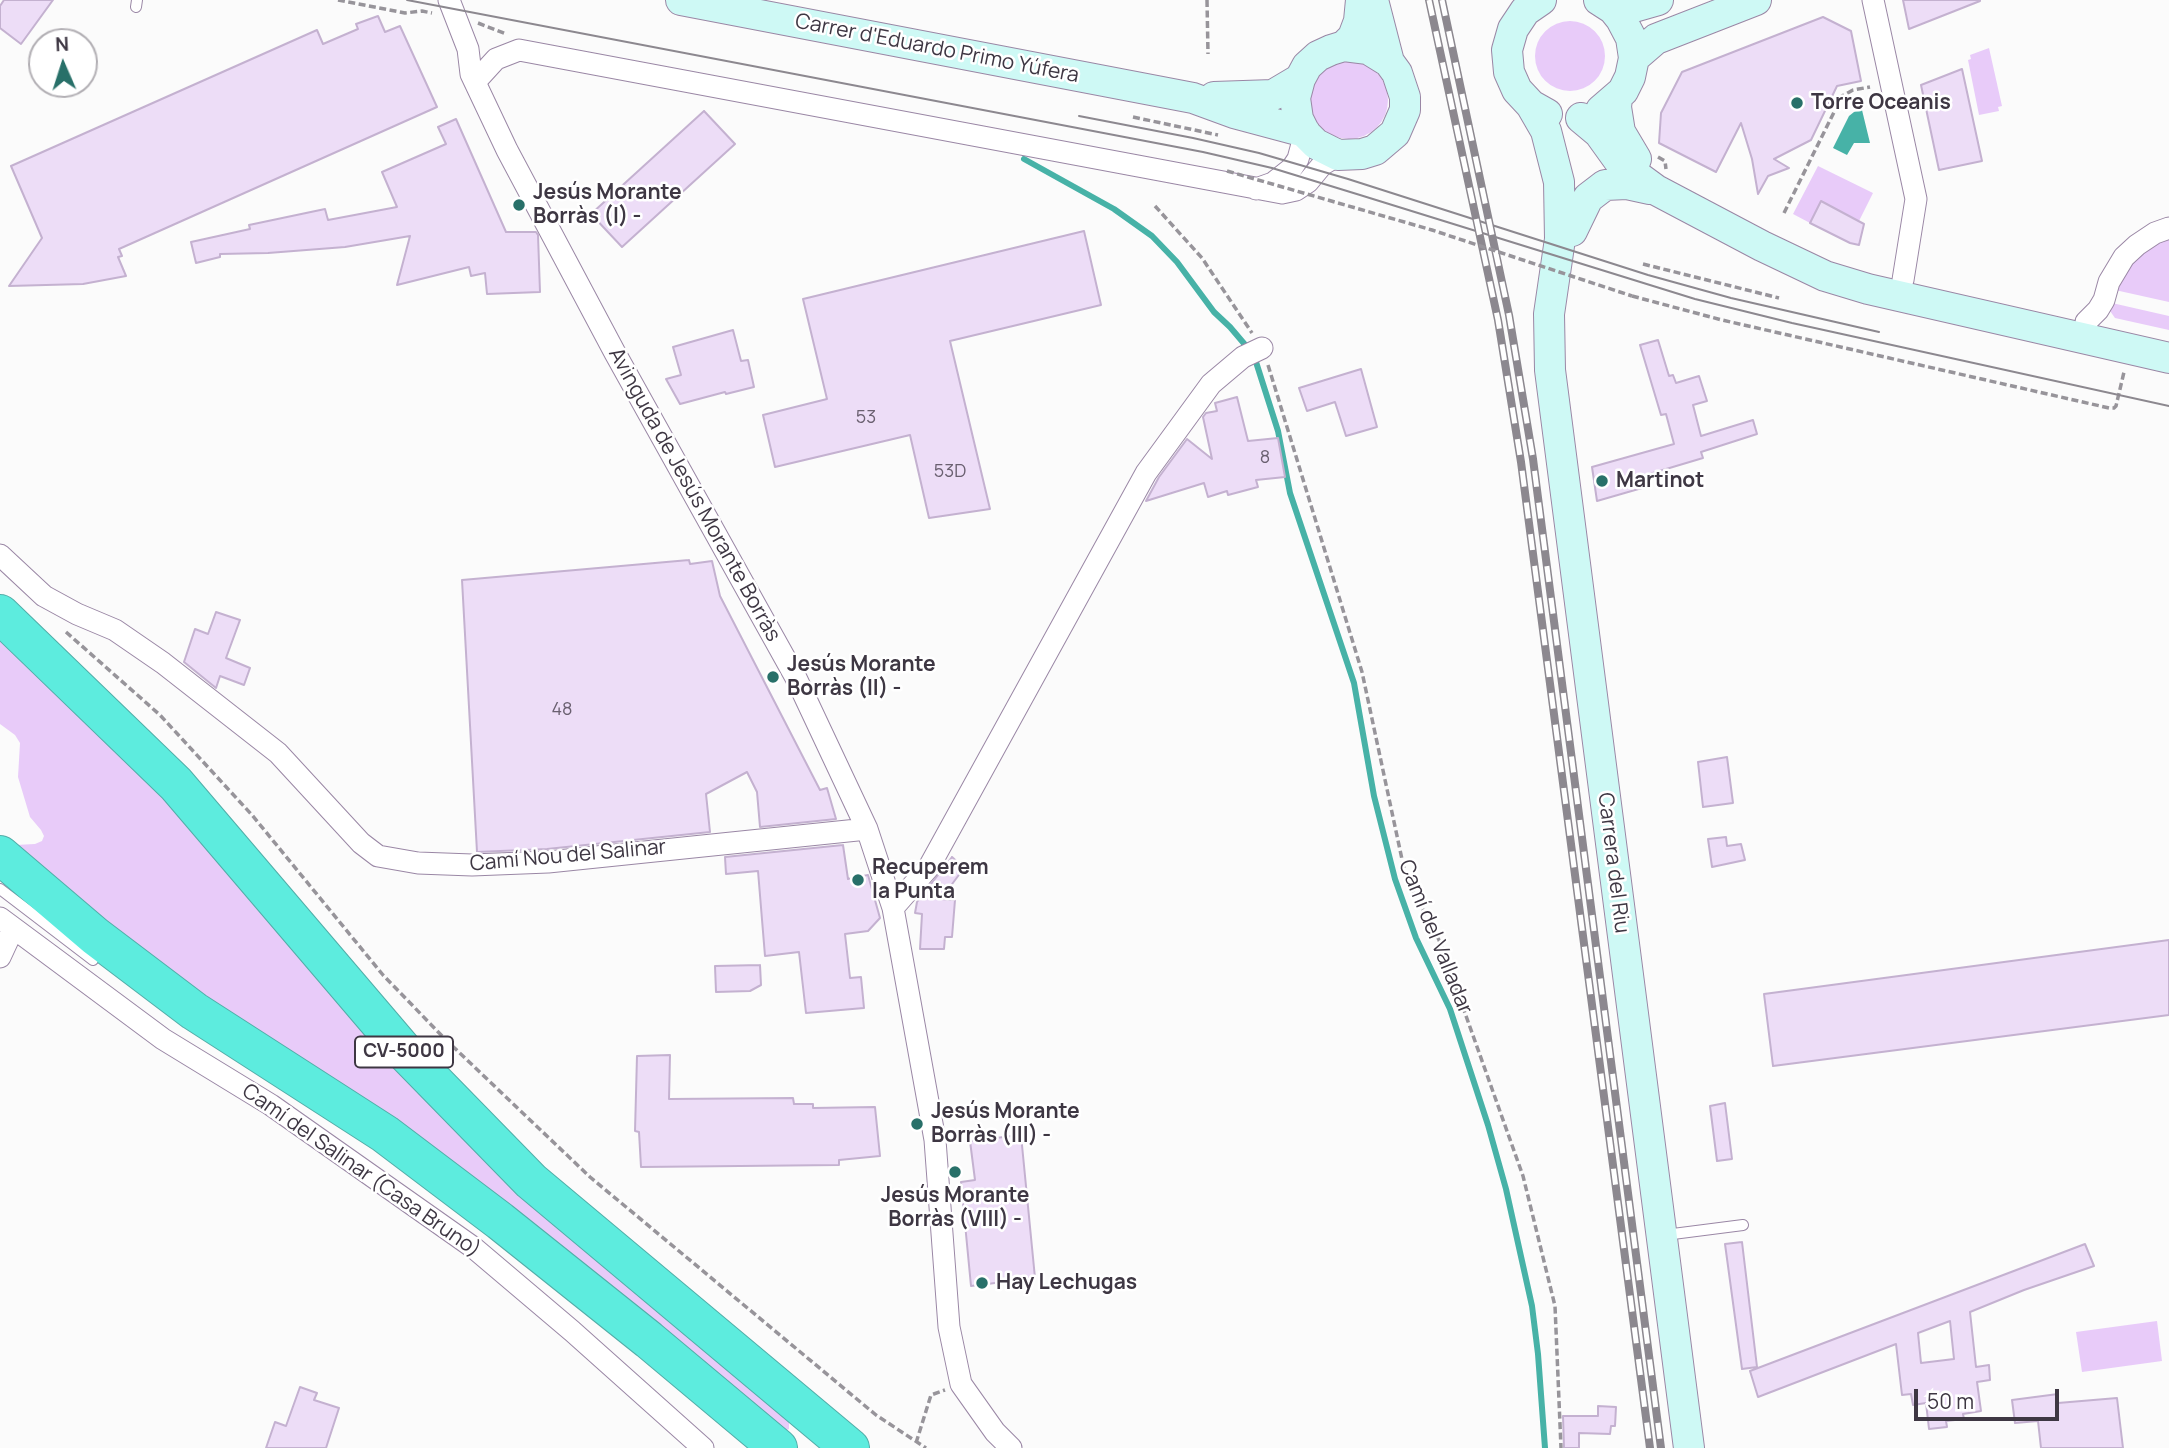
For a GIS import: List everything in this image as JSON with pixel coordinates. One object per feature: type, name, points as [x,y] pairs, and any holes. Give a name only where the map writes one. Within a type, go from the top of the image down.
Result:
[{"type":"highway","name":"CV-5000","points":[[0,614],[176,784],[402,1049],[531,1181],[849,1448]]},
{"type":"highway","points":[[0,855],[95,936],[194,1011],[385,1134],[553,1264],[778,1448]]},
{"type":"highway","points":[[0,879],[93,960],[152,1002],[385,1134]]},
{"type":"street","name":"Carrer d'Eduardo Primo Yúfera","points":[[681,0],[1193,98],[1305,133]]},
{"type":"street","points":[[1344,46],[1357,30],[1361,0]]},
{"type":"street","points":[[1373,0],[1385,52],[1397,72],[1405,97],[1401,122],[1395,134],[1375,150],[1352,156],[1338,155],[1316,144],[1305,133],[1295,109],[1295,99],[1300,79],[1307,66],[1318,56],[1344,46],[1368,49],[1389,62]]},
{"type":"street","points":[[1606,4],[1630,9],[1658,0]]},
{"type":"street","points":[[1634,58],[1656,39],[1756,0]]},
{"type":"street","points":[[1872,0],[1916,199],[1903,280]]},
{"type":"street","name":"Carrera del Riu","points":[[1539,1],[1525,11],[1513,29],[1507,50],[1509,72],[1517,90],[1531,105],[1546,131],[1559,181],[1561,222],[1549,314],[1550,370],[1689,1448]]},
{"type":"street","points":[[1531,105],[1548,115],[1580,118],[1605,108],[1617,98],[1630,77],[1634,58],[1631,38],[1621,19],[1606,4]]},
{"type":"street","name":"Avinguda de Jesús Morante Borràs","points":[[439,5],[454,48],[473,78],[507,150],[615,353],[796,678],[867,829],[893,908],[935,1140],[949,1327],[961,1384],[995,1432],[1011,1448]]},
{"type":"street","points":[[473,78],[496,59],[519,50],[1282,194],[1308,183],[1322,165],[1338,155]]},
{"type":"street","name":"Carrer d'Eduardo Primo Yúfera","points":[[1193,98],[1273,95],[1300,79]]},
{"type":"street","points":[[1617,98],[1620,132],[1629,151],[1641,164],[1825,259],[1903,280],[2169,340]]},
{"type":"street","points":[[1580,118],[1599,133],[1622,165],[1661,179],[1785,258],[1846,283],[2169,358]]},
{"type":"street","name":"Carrera del Riu","points":[[1555,277],[1572,231],[1570,150],[1580,118]]},
{"type":"street","points":[[1254,190],[1273,183],[1292,168],[1301,151],[1305,133]]},
{"type":"street","points":[[1572,231],[1588,198],[1605,185],[1661,179]]},
{"type":"street","points":[[2086,322],[2104,300],[2109,282],[2124,257],[2146,239],[2169,228]]},
{"type":"street","points":[[893,908],[929,867],[1146,473],[1211,384],[1243,357],[1262,348]]},
{"type":"street","name":"Camí Nou del Salinar","points":[[0,555],[44,596],[77,614],[115,629],[278,753],[361,843],[378,856],[418,863],[472,865],[548,862],[867,829]]},
{"type":"street","points":[[0,957],[7,924]]},
{"type":"street","name":"Camí del Salinar (Casa Bruno)","points":[[7,924],[163,1039],[271,1105],[474,1248],[704,1448]]},
{"type":"lane","points":[[737,0],[768,17]]},
{"type":"lane","points":[[0,889],[93,960]]},
{"type":"lane","points":[[1662,1235],[1743,1225]]},
{"type":"path","points":[[338,0],[405,13],[439,5]]},
{"type":"path","points":[[1208,0],[1208,54]]},
{"type":"path","points":[[1784,213],[1842,96],[1853,90],[1870,87]]},
{"type":"path","points":[[1133,117],[1224,136]]},
{"type":"path","points":[[1653,154],[1665,161],[1661,179]]},
{"type":"path","points":[[1227,171],[1432,230],[1632,296],[1722,320],[2109,408],[2116,406],[2124,369],[2136,371]]},
{"type":"path","name":"Camí del Valladar","points":[[1155,206],[1202,258],[1262,348],[1362,672],[1406,878],[1439,940],[1523,1176],[1555,1306],[1561,1448]]},
{"type":"path","points":[[1643,264],[1779,298]]},
{"type":"path","points":[[61,628],[160,715],[252,815],[383,975],[455,1049],[590,1177],[876,1415],[926,1448]]},
{"type":"path","points":[[916,1443],[932,1395],[961,1384]]},
{"type":"shaded area","points":[[1577,21],[1590,27],[1599,36],[1603,42],[1603,70],[1595,81],[1584,89],[1563,91],[1545,81],[1537,70],[1535,49],[1545,31],[1556,23]]},
{"type":"shaded area","points":[[1989,48],[2002,106],[1998,107],[1999,111],[1979,115],[1968,60],[1971,59],[1970,55]]},
{"type":"shaded area","points":[[1341,61],[1357,61],[1371,67],[1382,78],[1388,92],[1388,108],[1382,122],[1371,133],[1357,139],[1341,139],[1327,133],[1316,122],[1310,108],[1310,92],[1316,78],[1327,67]]},
{"type":"shaded area","points":[[1818,166],[1873,193],[1859,221],[1821,201],[1810,223],[1793,214]]},
{"type":"shaded area","points":[[2169,237],[2169,302],[2115,290],[2122,276],[2143,251]]},
{"type":"shaded area","points":[[2112,303],[2169,316],[2169,330],[2115,318],[2110,311]]},
{"type":"shaded area","points":[[0,637],[91,723],[789,1419],[789,1429],[785,1431],[168,978],[15,845],[35,844],[42,841],[44,836],[30,817],[18,777],[20,743],[15,735],[0,724]]},
{"type":"shaded area","points":[[2157,1321],[2162,1361],[2082,1372],[2076,1332]]},
{"type":"water","points":[[1862,110],[1870,143],[1854,143],[1847,155],[1833,148],[1849,116]]},
{"type":"building","points":[[4,0],[53,0],[33,28],[28,28],[28,34],[21,44],[0,28],[0,6]]},
{"type":"building","points":[[1903,0],[1980,0],[1980,1],[1909,29]]},
{"type":"building","points":[[378,16],[385,32],[400,26],[437,107],[119,249],[122,256],[118,257],[126,276],[83,284],[9,286],[42,238],[11,166],[317,30],[323,44],[358,29],[356,24]]},
{"type":"building","points":[[1823,17],[1851,31],[1861,81],[1837,86],[1811,140],[1774,159],[1789,168],[1768,176],[1758,194],[1752,159],[1741,123],[1716,172],[1659,143],[1661,113],[1682,72]]},
{"type":"building","points":[[1962,69],[1982,161],[1939,170],[1921,85]]},
{"type":"building","points":[[704,111],[735,144],[622,247],[591,214]]},
{"type":"building","points":[[456,119],[506,232],[536,232],[538,235],[540,292],[487,294],[485,273],[471,276],[469,267],[397,285],[410,236],[345,247],[220,254],[220,257],[196,263],[191,242],[250,229],[249,225],[325,209],[328,220],[397,207],[382,172],[446,144],[438,127]]},
{"type":"building","points":[[1821,201],[1864,224],[1859,245],[1810,223]]},
{"type":"building","points":[[1084,231],[1101,305],[950,341],[990,509],[929,518],[910,435],[775,467],[763,415],[827,399],[803,299]]},
{"type":"building","points":[[733,330],[741,361],[748,360],[754,387],[680,404],[666,379],[681,375],[673,347]]},
{"type":"building","points":[[1658,340],[1669,376],[1673,375],[1676,383],[1699,376],[1707,401],[1693,405],[1701,436],[1753,420],[1757,434],[1701,452],[1703,458],[1646,475],[1649,486],[1597,501],[1592,467],[1674,444],[1666,414],[1661,415],[1640,345]]},
{"type":"building","points":[[1361,369],[1377,427],[1346,436],[1335,402],[1307,411],[1299,388]]},
{"type":"building","points":[[1237,397],[1248,441],[1278,438],[1285,477],[1256,480],[1258,487],[1228,495],[1227,491],[1208,497],[1204,483],[1146,501],[1159,477],[1187,439],[1212,459],[1203,417],[1206,413],[1217,411],[1215,403]]},
{"type":"building","points":[[689,560],[690,564],[712,561],[720,596],[820,790],[827,788],[836,819],[760,827],[757,792],[747,772],[706,794],[710,832],[547,849],[477,852],[462,580]]},
{"type":"building","points":[[216,612],[240,620],[226,658],[250,668],[244,685],[220,676],[216,688],[184,662],[195,629],[208,634]]},
{"type":"building","points":[[1727,757],[1733,803],[1703,807],[1698,762]]},
{"type":"building","points":[[1726,837],[1727,846],[1741,844],[1745,860],[1712,867],[1708,839]]},
{"type":"building","points":[[843,845],[848,879],[868,875],[880,918],[868,931],[845,934],[850,978],[861,977],[864,1008],[806,1013],[799,952],[765,956],[758,871],[726,874],[725,857]]},
{"type":"building","points":[[952,857],[964,868],[941,899],[955,900],[952,937],[945,937],[944,949],[920,949],[922,914],[915,913],[917,902]]},
{"type":"building","points":[[2169,940],[2169,1015],[1773,1066],[1764,994]]},
{"type":"building","points":[[760,965],[761,985],[750,991],[716,992],[715,966]]},
{"type":"building","points":[[670,1055],[669,1099],[793,1098],[794,1104],[813,1104],[813,1108],[875,1107],[880,1156],[839,1160],[839,1165],[641,1167],[639,1132],[635,1131],[637,1056]]},
{"type":"building","points":[[1725,1103],[1732,1159],[1717,1161],[1710,1106]]},
{"type":"building","points":[[1021,1135],[1035,1278],[971,1286],[961,1182],[975,1180],[970,1141]]},
{"type":"building","points":[[1742,1242],[1757,1367],[1742,1369],[1725,1244]]},
{"type":"building","points":[[2085,1244],[2094,1266],[1970,1312],[1976,1367],[1989,1365],[1990,1380],[1977,1382],[1981,1411],[1963,1414],[1964,1419],[1946,1421],[1947,1427],[1929,1429],[1926,1403],[1913,1405],[1911,1394],[1902,1395],[1896,1344],[1758,1397],[1750,1371]],"holes":[[[1950,1321],[1954,1359],[1921,1363],[1918,1333]]]},
{"type":"building","points":[[300,1387],[317,1393],[314,1400],[339,1408],[326,1448],[266,1448],[275,1422],[286,1426]]},
{"type":"building","points":[[2058,1394],[2058,1403],[2117,1398],[2123,1448],[2041,1448],[2038,1421],[2015,1423],[2012,1400]]},
{"type":"building","points":[[1598,1406],[1616,1407],[1615,1426],[1611,1426],[1610,1434],[1579,1433],[1579,1448],[1564,1448],[1563,1416],[1598,1416]]},
{"type":"waterway","points":[[1024,159],[1114,209],[1152,236],[1177,262],[1214,312],[1247,347]]},
{"type":"waterway","points":[[1256,362],[1278,431],[1290,493],[1354,683],[1374,796],[1395,879],[1416,938],[1450,1009],[1506,1189],[1532,1306],[1545,1448]]},
{"type":"tram line","points":[[407,0],[1203,152],[1272,168],[1695,299],[2169,406]]},
{"type":"tram line","points":[[1079,116],[1259,153],[1648,275],[1731,298],[1879,332]]},
{"type":"railway","points":[[1429,0],[1498,320],[1521,462],[1650,1448]]},
{"type":"railway","points":[[1442,0],[1509,315],[1533,459],[1661,1448]]},
{"type":"place","name":"Torre Oceanis","points":[[1797,103]]},
{"type":"place","name":"Jesús Morante Borràs (I) -","points":[[519,205]]},
{"type":"place","name":"Martinot","points":[[1602,481]]},
{"type":"place","name":"Jesús Morante Borràs (II) -","points":[[773,677]]},
{"type":"place","name":"Recuperem la Punta","points":[[858,880]]},
{"type":"place","name":"Jesús Morante Borràs (III) -","points":[[917,1124]]},
{"type":"place","name":"Jesús Morante Borràs (VIII) -","points":[[955,1172]]},
{"type":"place","name":"Hay Lechugas","points":[[982,1283]]}]
